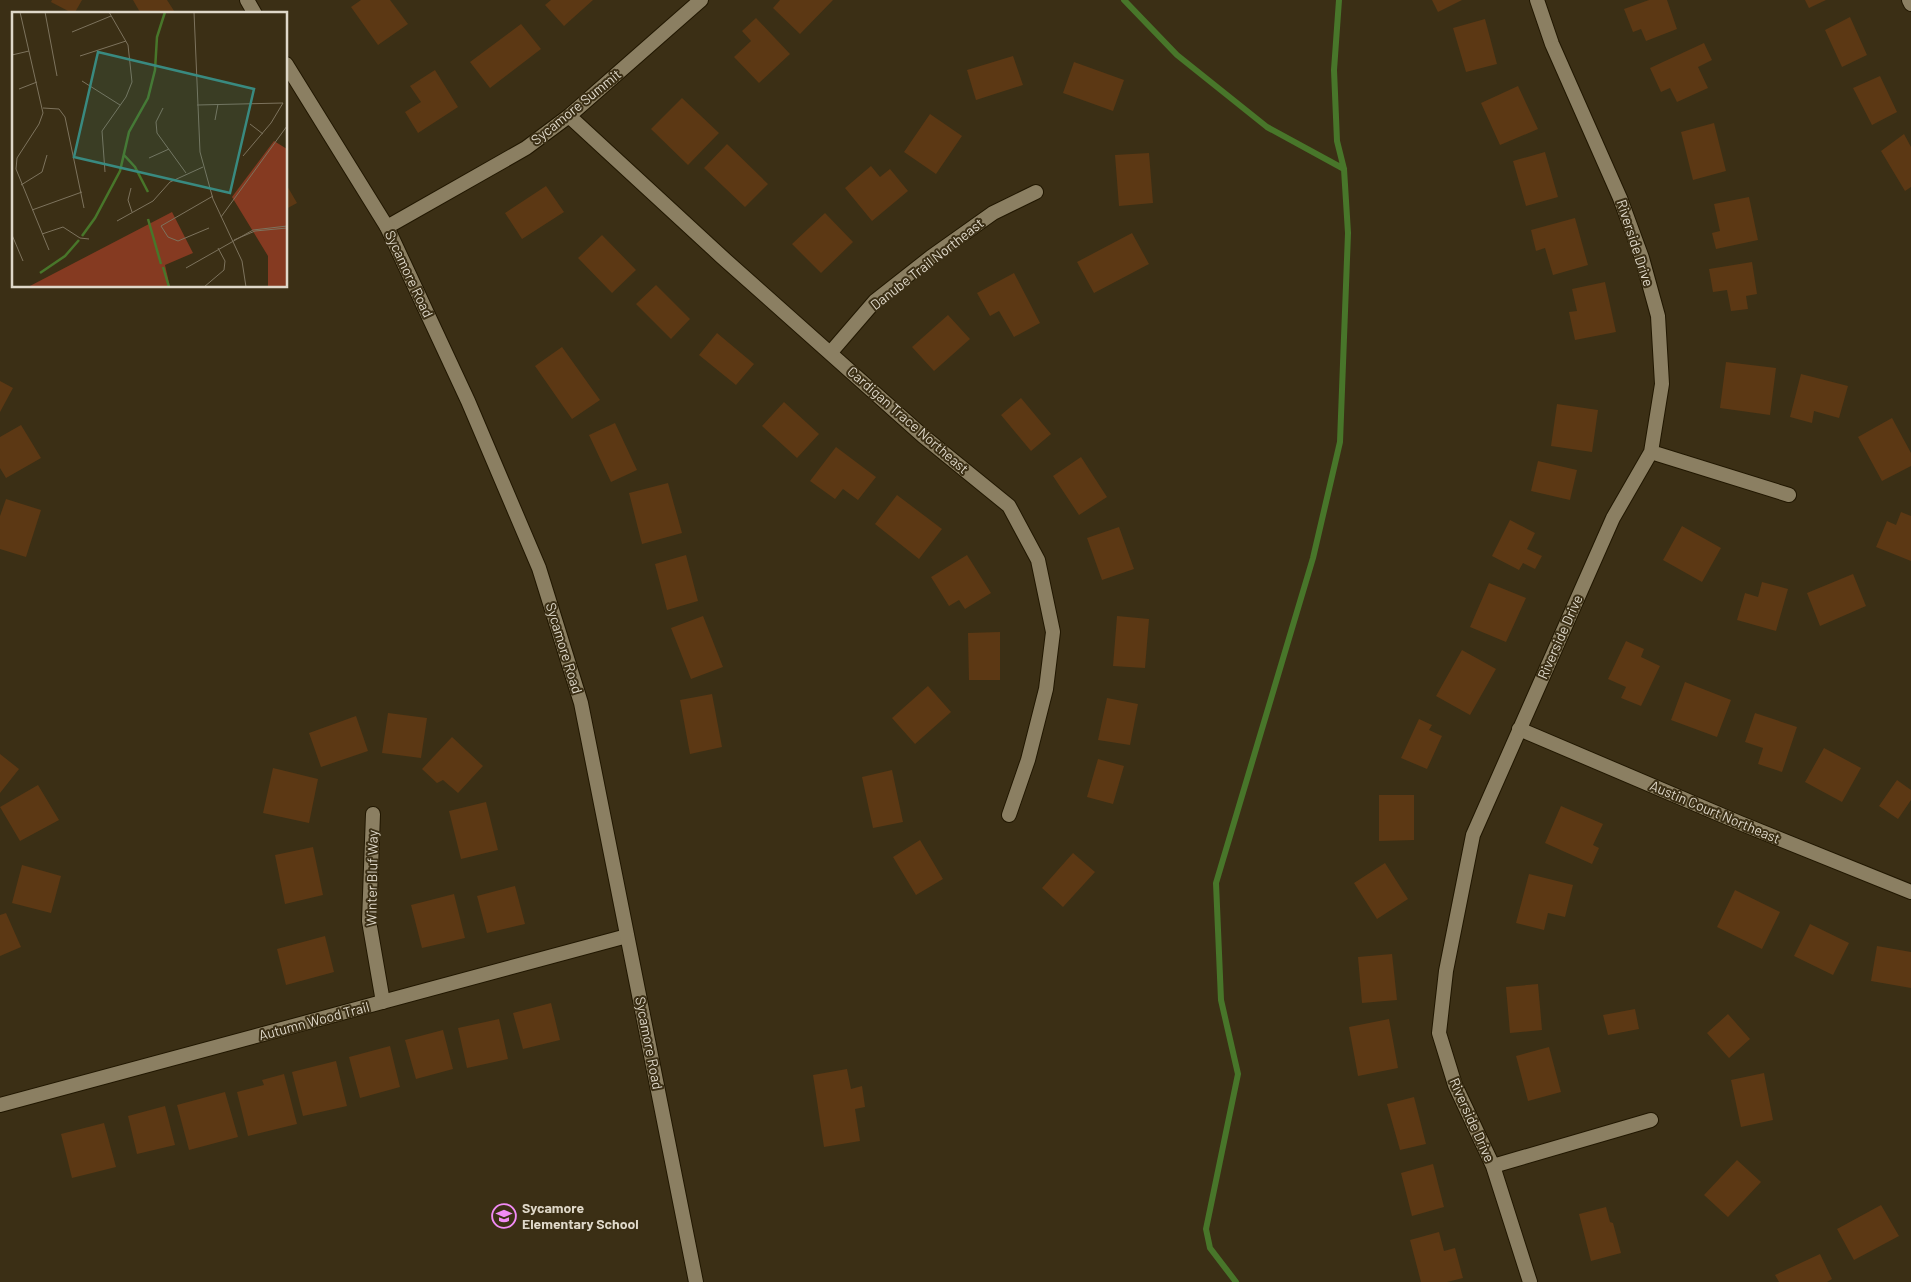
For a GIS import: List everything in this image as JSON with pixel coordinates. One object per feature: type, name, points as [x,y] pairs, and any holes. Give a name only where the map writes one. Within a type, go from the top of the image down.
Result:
[{"type":"street","points":[[247,0],[254,12]]},
{"type":"street","name":"Sycamore Summit","points":[[387,227],[526,148],[569,116],[701,0]]},
{"type":"street","name":"Riverside Drive","points":[[1530,1282],[1493,1166],[1455,1085],[1440,1033],[1446,971],[1473,835],[1613,518],[1651,452],[1662,384],[1658,316],[1642,258],[1620,198],[1552,44],[1537,0]]},
{"type":"street","points":[[1909,0],[1911,4]]},
{"type":"street","name":"Sycamore Road","points":[[288,67],[387,227],[468,401],[539,568],[581,703],[696,1282]]},
{"type":"street","name":"Cardigan Trace Northeast","points":[[569,116],[722,257],[831,352],[923,436],[1009,506],[1038,560],[1053,632],[1046,689],[1028,760],[1009,815]]},
{"type":"street","name":"Danube Trail Northeast","points":[[831,352],[875,301],[931,257],[993,213],[1036,192]]},
{"type":"street","points":[[1651,452],[1789,495]]},
{"type":"street","name":"Austin Court Northeast","points":[[1519,729],[1740,823],[1911,892]]},
{"type":"street","name":"Winter Bluf Way","points":[[373,814],[369,921],[383,1002]]},
{"type":"street","name":"Autumn Wood Trail","points":[[0,1105],[627,936]]},
{"type":"street","points":[[1493,1166],[1651,1120]]},
{"type":"building","points":[[52,0],[82,0],[75,12],[70,12],[51,2]]},
{"type":"building","points":[[133,0],[167,0],[175,12],[140,12]]},
{"type":"building","points":[[361,0],[390,0],[408,24],[378,45],[351,7]]},
{"type":"building","points":[[551,0],[593,0],[564,26],[545,5]]},
{"type":"building","points":[[780,0],[833,0],[800,34],[773,8]]},
{"type":"building","points":[[1432,0],[1462,0],[1438,12]]},
{"type":"building","points":[[1649,0],[1667,0],[1677,29],[1646,41],[1641,29],[1633,32],[1624,9]]},
{"type":"building","points":[[1805,0],[1826,0],[1809,8]]},
{"type":"building","points":[[1850,17],[1867,55],[1842,67],[1825,30]]},
{"type":"building","points":[[756,18],[790,54],[759,83],[734,57],[751,41],[742,31]]},
{"type":"building","points":[[1485,19],[1497,64],[1466,72],[1453,28]]},
{"type":"building","points":[[521,24],[541,49],[490,88],[470,62]]},
{"type":"building","points":[[1704,43],[1712,60],[1698,67],[1708,88],[1677,102],[1670,88],[1661,92],[1650,68]]},
{"type":"building","points":[[1013,56],[1023,85],[976,100],[967,70]]},
{"type":"building","points":[[1074,62],[1124,80],[1113,111],[1063,93]]},
{"type":"building","points":[[435,70],[458,107],[418,133],[405,112],[421,102],[410,86]]},
{"type":"building","points":[[1880,76],[1897,112],[1872,125],[1853,88]]},
{"type":"building","points":[[1518,86],[1538,129],[1500,145],[1481,103]]},
{"type":"building","points":[[682,98],[719,133],[688,165],[651,129]]},
{"type":"building","points":[[930,114],[962,136],[936,174],[904,152]]},
{"type":"building","points":[[1714,123],[1726,171],[1693,180],[1681,132]]},
{"type":"building","points":[[1904,134],[1911,147],[1911,187],[1905,191],[1881,151]]},
{"type":"building","points":[[727,144],[768,184],[745,207],[704,168]]},
{"type":"building","points":[[1545,152],[1558,197],[1526,206],[1513,161]]},
{"type":"building","points":[[1149,153],[1153,203],[1119,206],[1115,155]]},
{"type":"building","points":[[871,166],[880,177],[890,169],[908,191],[872,221],[845,188]]},
{"type":"building","points":[[546,186],[564,212],[522,239],[505,213]]},
{"type":"building","points":[[288,187],[297,203],[288,208]]},
{"type":"building","points":[[1749,197],[1758,240],[1716,249],[1712,233],[1720,231],[1714,204]]},
{"type":"building","points":[[825,213],[853,242],[821,273],[792,244]]},
{"type":"building","points":[[1575,218],[1588,265],[1553,275],[1545,248],[1536,251],[1531,230]]},
{"type":"building","points":[[1132,233],[1149,264],[1094,293],[1077,262]]},
{"type":"building","points":[[602,235],[636,270],[612,293],[578,258]]},
{"type":"building","points":[[1752,262],[1757,294],[1746,296],[1748,309],[1731,311],[1727,290],[1713,292],[1709,269]]},
{"type":"building","points":[[1014,273],[1040,323],[1014,337],[999,311],[990,316],[977,293]]},
{"type":"building","points":[[1605,282],[1616,332],[1575,340],[1569,312],[1577,311],[1572,289]]},
{"type":"building","points":[[656,285],[690,319],[671,339],[636,304]]},
{"type":"building","points":[[948,315],[970,339],[934,371],[912,347]]},
{"type":"building","points":[[717,333],[754,364],[736,385],[699,355]]},
{"type":"building","points":[[562,347],[600,400],[572,419],[535,366]]},
{"type":"building","points":[[1726,362],[1776,368],[1770,415],[1720,408]]},
{"type":"building","points":[[1801,374],[1848,386],[1839,418],[1814,411],[1812,423],[1790,417]]},
{"type":"building","points":[[0,381],[13,388],[0,412]]},
{"type":"building","points":[[1021,398],[1051,434],[1031,451],[1001,415]]},
{"type":"building","points":[[784,402],[819,434],[797,458],[762,426]]},
{"type":"building","points":[[1557,404],[1598,410],[1592,452],[1551,446]]},
{"type":"building","points":[[1892,418],[1911,453],[1911,466],[1882,481],[1858,437]]},
{"type":"building","points":[[615,423],[637,470],[611,482],[589,435]]},
{"type":"building","points":[[21,425],[41,458],[6,478],[0,468],[0,437]]},
{"type":"building","points":[[836,447],[876,477],[858,500],[843,489],[835,499],[810,481]]},
{"type":"building","points":[[1081,457],[1107,497],[1079,515],[1053,476]]},
{"type":"building","points":[[1538,461],[1577,470],[1570,500],[1531,491]]},
{"type":"building","points":[[668,483],[682,533],[642,544],[629,493]]},
{"type":"building","points":[[897,495],[942,529],[919,559],[875,524]]},
{"type":"building","points":[[6,499],[41,510],[26,557],[0,549],[0,516]]},
{"type":"building","points":[[1901,512],[1911,516],[1911,561],[1876,547],[1887,521],[1896,525]]},
{"type":"building","points":[[1510,520],[1535,533],[1527,549],[1542,556],[1535,569],[1523,563],[1519,570],[1492,556]]},
{"type":"building","points":[[1682,526],[1721,548],[1702,582],[1663,560]]},
{"type":"building","points":[[1119,527],[1134,569],[1102,580],[1087,538]]},
{"type":"building","points":[[686,555],[698,601],[667,610],[655,564]]},
{"type":"building","points":[[967,555],[991,593],[965,609],[959,600],[949,606],[931,577]]},
{"type":"building","points":[[1853,574],[1866,606],[1820,626],[1807,593]]},
{"type":"building","points":[[1762,582],[1788,589],[1776,631],[1737,620],[1745,593],[1758,597]]},
{"type":"building","points":[[1489,583],[1526,598],[1506,642],[1470,627]]},
{"type":"building","points":[[703,616],[723,667],[691,679],[671,628]]},
{"type":"building","points":[[1117,616],[1149,619],[1145,668],[1113,666]]},
{"type":"building","points":[[1000,632],[1000,680],[969,680],[968,633]]},
{"type":"building","points":[[1626,641],[1644,649],[1641,657],[1660,666],[1641,706],[1621,698],[1626,687],[1608,679]]},
{"type":"building","points":[[1462,650],[1496,669],[1470,715],[1436,696]]},
{"type":"building","points":[[1685,682],[1731,700],[1717,737],[1671,720]]},
{"type":"building","points":[[928,686],[951,712],[915,744],[892,718]]},
{"type":"building","points":[[712,694],[722,747],[690,754],[680,700]]},
{"type":"building","points":[[1107,698],[1138,704],[1130,745],[1098,740]]},
{"type":"building","points":[[388,713],[427,718],[421,758],[382,753]]},
{"type":"building","points":[[1755,713],[1797,727],[1782,772],[1758,764],[1763,748],[1745,742]]},
{"type":"building","points":[[356,716],[368,751],[321,767],[309,733]]},
{"type":"building","points":[[1419,719],[1432,725],[1429,730],[1442,736],[1427,769],[1401,758]]},
{"type":"building","points":[[452,737],[483,766],[458,793],[443,780],[437,783],[422,769]]},
{"type":"building","points":[[1824,748],[1861,768],[1842,802],[1805,782]]},
{"type":"building","points":[[0,754],[19,769],[0,793]]},
{"type":"building","points":[[1098,759],[1124,766],[1113,804],[1087,797]]},
{"type":"building","points":[[273,768],[318,779],[309,823],[263,813]]},
{"type":"building","points":[[892,770],[903,822],[873,828],[862,777]]},
{"type":"building","points":[[1897,780],[1911,790],[1911,800],[1898,819],[1879,806]]},
{"type":"building","points":[[38,785],[59,820],[20,841],[0,807]]},
{"type":"building","points":[[1379,795],[1414,795],[1414,840],[1379,841]]},
{"type":"building","points":[[486,802],[498,850],[461,859],[449,811]]},
{"type":"building","points":[[1561,806],[1603,824],[1593,845],[1599,848],[1592,864],[1545,843]]},
{"type":"building","points":[[920,840],[943,879],[916,895],[893,857]]},
{"type":"building","points":[[313,847],[323,895],[285,904],[275,855]]},
{"type":"building","points":[[1073,853],[1095,872],[1063,907],[1042,888]]},
{"type":"building","points":[[1385,863],[1408,899],[1377,919],[1354,883]]},
{"type":"building","points":[[22,865],[61,876],[51,913],[12,903]]},
{"type":"building","points":[[1529,874],[1573,885],[1565,917],[1548,913],[1544,930],[1516,923]]},
{"type":"building","points":[[515,886],[525,924],[487,933],[477,896]]},
{"type":"building","points":[[1735,890],[1780,912],[1762,949],[1717,927]]},
{"type":"building","points":[[454,894],[465,938],[422,948],[411,905]]},
{"type":"building","points":[[6,913],[21,947],[0,956],[0,915]]},
{"type":"building","points":[[1810,924],[1849,943],[1833,975],[1794,956]]},
{"type":"building","points":[[325,936],[334,972],[286,985],[277,949]]},
{"type":"building","points":[[1877,946],[1911,952],[1911,988],[1871,981]]},
{"type":"building","points":[[1392,954],[1397,1000],[1362,1003],[1358,957]]},
{"type":"building","points":[[1538,984],[1542,1030],[1510,1033],[1506,987]]},
{"type":"building","points":[[551,1003],[560,1040],[523,1049],[513,1013]]},
{"type":"building","points":[[1635,1009],[1639,1029],[1608,1035],[1603,1015]]},
{"type":"building","points":[[1728,1014],[1750,1039],[1729,1058],[1707,1033]]},
{"type":"building","points":[[499,1019],[508,1059],[467,1068],[458,1028]]},
{"type":"building","points":[[1389,1019],[1398,1068],[1358,1076],[1349,1027]]},
{"type":"building","points":[[443,1030],[453,1069],[416,1079],[405,1040]]},
{"type":"building","points":[[390,1046],[400,1087],[360,1098],[349,1057]]},
{"type":"building","points":[[1549,1047],[1561,1092],[1528,1101],[1516,1056]]},
{"type":"building","points":[[336,1061],[347,1106],[303,1116],[292,1072]]},
{"type":"building","points":[[847,1069],[851,1089],[862,1086],[865,1107],[855,1109],[860,1141],[824,1147],[813,1075]]},
{"type":"building","points":[[1764,1073],[1773,1120],[1741,1127],[1731,1080]]},
{"type":"building","points":[[284,1074],[297,1124],[248,1136],[237,1092],[264,1085],[262,1080]]},
{"type":"building","points":[[225,1092],[238,1137],[189,1150],[177,1105]]},
{"type":"building","points":[[1414,1097],[1426,1144],[1400,1150],[1387,1104]]},
{"type":"building","points":[[165,1106],[175,1145],[137,1154],[128,1116]]},
{"type":"building","points":[[104,1123],[116,1167],[72,1178],[61,1134]]},
{"type":"building","points":[[1737,1160],[1761,1182],[1728,1217],[1704,1195]]},
{"type":"building","points":[[1433,1164],[1444,1207],[1412,1216],[1401,1173]]},
{"type":"building","points":[[1881,1205],[1899,1236],[1854,1260],[1837,1229]]},
{"type":"building","points":[[1606,1207],[1610,1222],[1613,1223],[1621,1253],[1591,1261],[1579,1214]]},
{"type":"building","points":[[1439,1232],[1444,1251],[1455,1248],[1463,1278],[1447,1282],[1421,1282],[1410,1240]]},
{"type":"building","points":[[1820,1254],[1832,1279],[1827,1282],[1779,1282],[1775,1275]]},
{"type":"waterway","points":[[1124,0],[1177,55],[1267,127],[1344,169]]},
{"type":"waterway","points":[[1236,1282],[1210,1248],[1206,1229],[1238,1074],[1221,1000],[1216,883],[1313,558],[1340,442],[1348,233],[1344,169],[1337,141],[1334,70],[1339,0]]},
{"type":"place","name":"Sycamore Elementary School","points":[[504,1216]]}]
